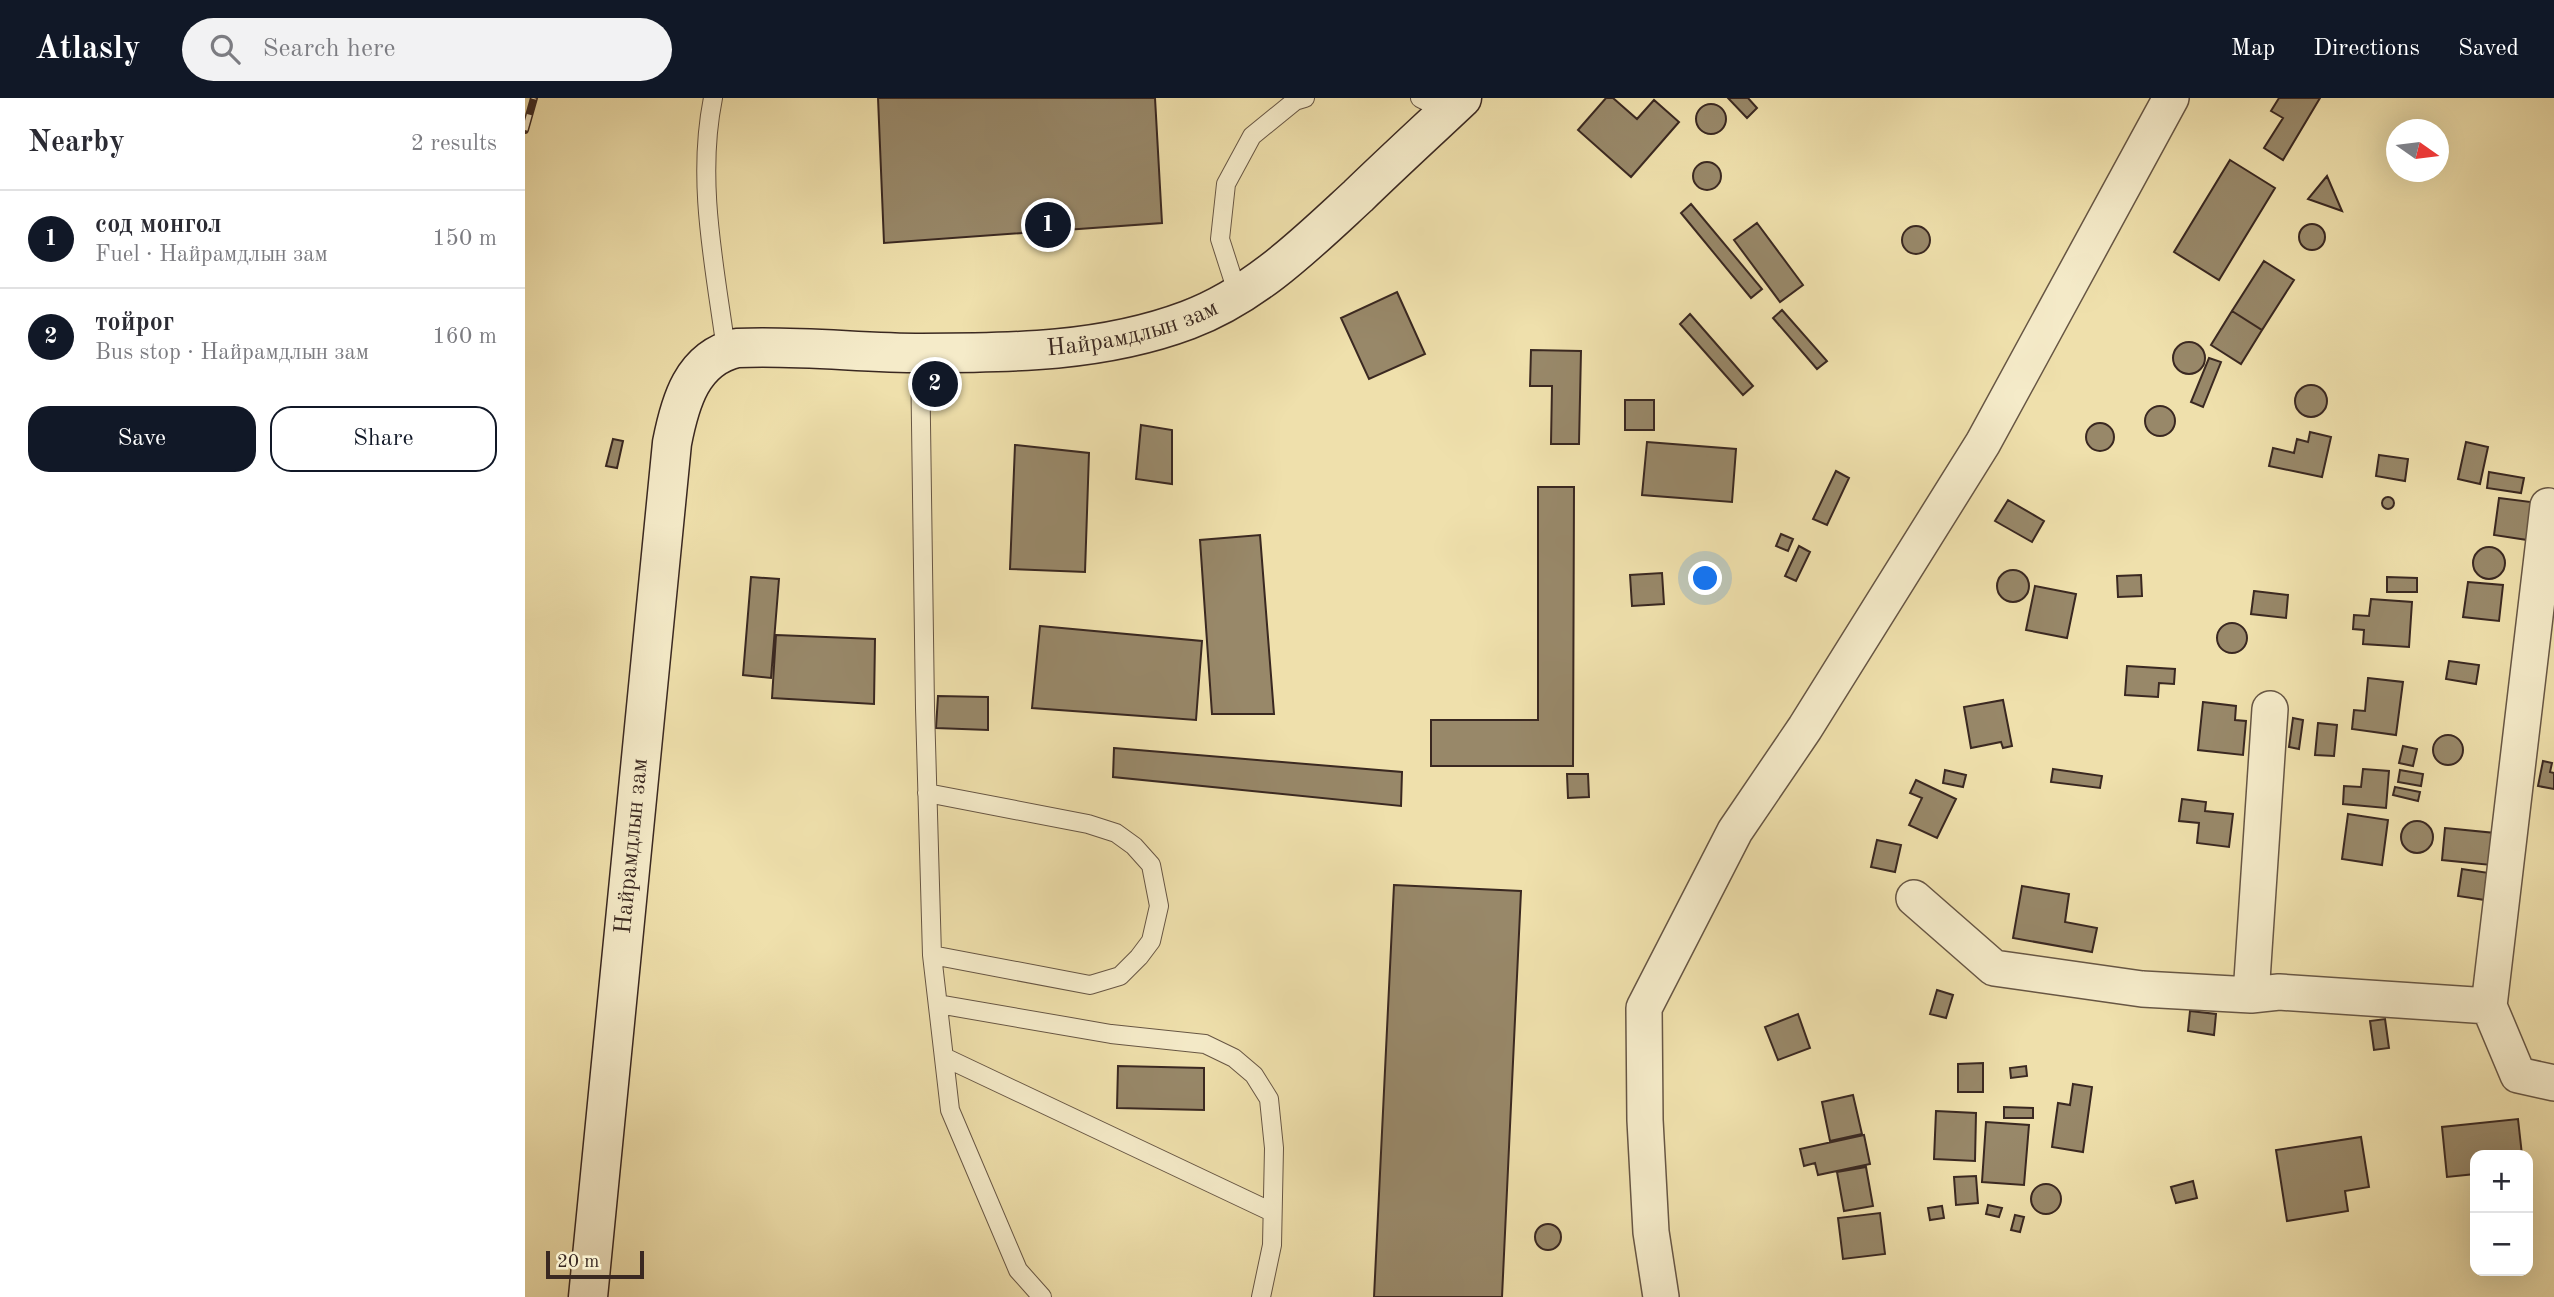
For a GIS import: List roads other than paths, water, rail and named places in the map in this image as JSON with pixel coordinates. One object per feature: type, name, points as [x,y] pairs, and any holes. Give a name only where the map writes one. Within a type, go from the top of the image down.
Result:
[{"type":"main road","name":"Найрамдлын зам","points":[[588,1297],[673,443],[684,397],[697,372],[710,359],[726,350],[749,347],[920,353],[1034,351],[1109,342],[1189,320],[1238,295],[1288,259],[1443,103]]},
{"type":"street","points":[[1661,1297],[1651,1231],[1645,1120],[1644,1007],[1735,831],[1805,728],[1983,443],[2171,98]]},
{"type":"street","points":[[2547,506],[2489,1006],[2518,1075],[2554,1083]]},
{"type":"street","points":[[2251,995],[2270,709]]},
{"type":"street","points":[[1914,898],[1994,968],[2142,989],[2251,995],[2279,992],[2489,1006]]},
{"type":"lane","points":[[713,98],[708,119],[705,190],[726,350]]},
{"type":"lane","points":[[1238,295],[1220,239],[1226,184],[1252,136],[1294,102],[1305,98]]},
{"type":"lane","points":[[920,353],[932,955],[950,1110],[1018,1270],[1042,1297]]},
{"type":"lane","points":[[927,793],[1088,824],[1116,833],[1134,846],[1150,865],[1159,906],[1151,941],[1139,957],[1120,976],[1090,985],[932,955]]},
{"type":"lane","points":[[938,1004],[1111,1034],[1205,1044],[1234,1058],[1254,1075],[1269,1099],[1274,1148],[1272,1245],[1261,1297]]},
{"type":"lane","points":[[944,1057],[1272,1212]]},
{"type":"railway","points":[[525,130],[534,98]]},
{"type":"place","name":"сод монгол","points":[[1048,225]]},
{"type":"place","name":"тойрог","points":[[935,384]]}]
